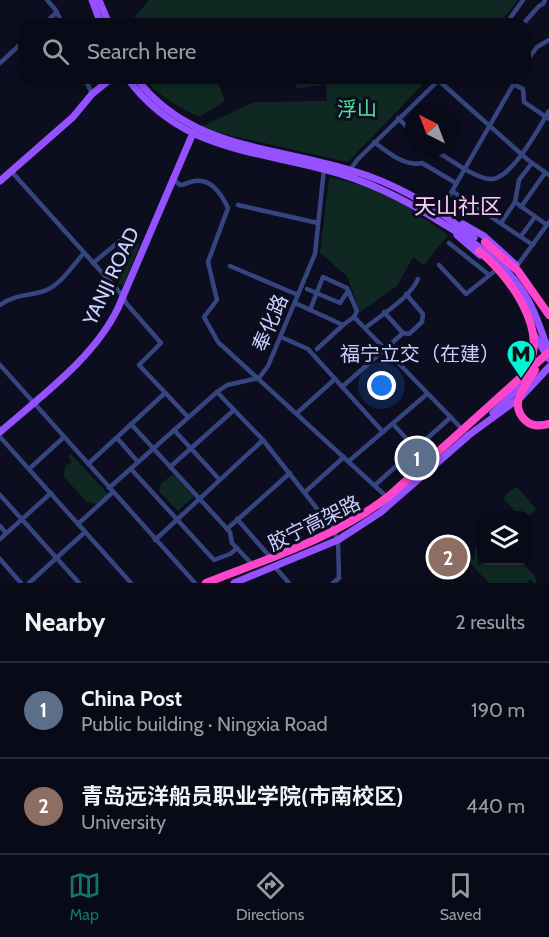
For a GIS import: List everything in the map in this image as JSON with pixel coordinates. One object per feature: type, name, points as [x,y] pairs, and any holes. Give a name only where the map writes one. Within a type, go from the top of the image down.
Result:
[{"type":"highway","points":[[485,242],[503,256],[525,280],[541,307],[549,312]]},
{"type":"highway","points":[[460,430],[527,367],[536,355],[539,344],[535,323],[516,288],[494,262],[479,250]]},
{"type":"highway","name":"胶宁高架路","points":[[206,583],[316,539],[359,517],[389,496],[460,430],[549,354]]},
{"type":"highway","name":"胶宁高架路","points":[[218,583],[331,538],[369,516],[392,499],[538,373],[549,354]]},
{"type":"highway","points":[[538,373],[520,394],[517,406],[520,414],[528,423],[541,426],[549,424]]},
{"type":"main road","points":[[92,0],[99,18]]},
{"type":"main road","points":[[99,0],[106,18]]},
{"type":"main road","points":[[0,181],[73,117],[105,84]]},
{"type":"main road","points":[[132,84],[146,102],[158,112],[194,131],[325,166],[350,170],[403,191],[440,212],[453,232],[496,270],[509,285],[531,328],[549,354]]},
{"type":"main road","points":[[142,84],[163,107],[194,131]]},
{"type":"main road","name":"YANJI ROAD","points":[[0,435],[95,345],[113,319],[194,131]]},
{"type":"main road","points":[[325,166],[406,200],[447,221],[500,264],[536,312],[549,340]]},
{"type":"main road","points":[[447,221],[461,224],[484,237],[517,266],[549,312],[531,319],[525,314]]},
{"type":"main road","points":[[461,224],[485,242]]},
{"type":"main road","points":[[453,232],[479,250]]},
{"type":"main road","points":[[536,312],[549,354]]},
{"type":"main road","points":[[523,375],[534,348],[531,328]]},
{"type":"main road","points":[[234,583],[338,540],[392,503],[469,435],[549,354]]},
{"type":"main road","points":[[469,435],[520,397],[538,373],[549,367]]},
{"type":"main road","points":[[538,373],[549,373]]},
{"type":"main road","points":[[200,583],[333,529],[386,496],[460,430]]},
{"type":"street","points":[[47,0],[60,18]]},
{"type":"street","points":[[510,18],[523,0]]},
{"type":"street","points":[[528,18],[545,0]]},
{"type":"street","points":[[50,18],[57,12]]},
{"type":"street","points":[[531,55],[537,47],[549,40]]},
{"type":"street","points":[[0,63],[18,46]]},
{"type":"street","points":[[88,84],[93,94]]},
{"type":"street","points":[[350,170],[374,142],[434,84]]},
{"type":"street","points":[[444,84],[489,126],[547,174],[522,207]]},
{"type":"street","points":[[440,212],[513,84],[523,89],[524,102],[547,118]]},
{"type":"street","points":[[445,156],[482,177],[492,179],[506,172],[547,118],[549,111]]},
{"type":"street","points":[[398,118],[405,125]]},
{"type":"street","points":[[374,142],[389,155],[415,165],[422,163],[456,183]]},
{"type":"street","points":[[501,223],[514,202],[519,180],[532,163]]},
{"type":"street","name":"奉化路","points":[[78,524],[138,462],[217,392],[227,385],[259,378],[268,366],[315,254],[325,166]]},
{"type":"street","points":[[11,171],[123,296],[126,303],[161,343],[139,365],[188,417]]},
{"type":"street","points":[[172,178],[180,185],[194,181],[207,183],[222,196],[228,208],[208,262],[217,300],[204,317],[218,342],[392,503]]},
{"type":"street","points":[[452,191],[533,245]]},
{"type":"street","points":[[514,202],[548,224],[517,266]]},
{"type":"street","points":[[238,205],[318,223]]},
{"type":"street","points":[[520,236],[534,217]]},
{"type":"street","points":[[93,263],[121,240]]},
{"type":"street","points":[[449,243],[488,274]]},
{"type":"street","points":[[0,305],[20,295],[52,288],[84,253]]},
{"type":"street","points":[[439,265],[466,294],[488,274],[496,270]]},
{"type":"street","points":[[230,266],[298,295]]},
{"type":"street","points":[[310,310],[324,277],[347,288],[357,311],[354,317],[316,349]]},
{"type":"street","points":[[365,328],[397,304],[418,279]]},
{"type":"street","points":[[307,289],[340,303],[348,291]]},
{"type":"street","points":[[384,312],[403,333],[409,334],[422,322],[423,314],[406,294]]},
{"type":"street","points":[[295,303],[343,325]]},
{"type":"street","points":[[354,317],[426,394],[451,417],[460,430],[469,435]]},
{"type":"street","points":[[342,387],[403,333]]},
{"type":"street","points":[[281,337],[308,349],[383,432]]},
{"type":"street","points":[[0,365],[195,583]]},
{"type":"street","points":[[297,413],[335,379]]},
{"type":"street","points":[[217,392],[263,440],[333,529],[338,540],[339,578],[344,583]]},
{"type":"street","points":[[88,464],[165,393]]},
{"type":"street","points":[[305,492],[393,424],[426,394]]},
{"type":"street","points":[[170,467],[234,410]]},
{"type":"street","points":[[375,485],[451,417]]},
{"type":"street","points":[[131,424],[227,529],[232,536],[232,543],[250,562]]},
{"type":"street","points":[[393,424],[416,449]]},
{"type":"street","points":[[174,430],[219,479]]},
{"type":"street","points":[[0,435],[131,583]]},
{"type":"street","points":[[29,468],[64,437]]},
{"type":"street","points":[[117,438],[138,462]]},
{"type":"street","points":[[155,540],[263,440]]},
{"type":"street","points":[[131,469],[214,560],[230,554],[237,548]]},
{"type":"street","points":[[227,529],[290,473]]},
{"type":"street","points":[[0,539],[51,493]]},
{"type":"street","points":[[0,495],[79,583]]},
{"type":"street","points":[[237,519],[270,555],[274,567],[289,583]]},
{"type":"street","points":[[0,526],[6,533]]},
{"type":"street","points":[[29,583],[85,532]]},
{"type":"street","points":[[0,559],[21,583]]},
{"type":"street","points":[[333,583],[339,578]]},
{"type":"green space","points":[[149,0],[518,0],[504,18],[134,18]]},
{"type":"green space","points":[[219,84],[225,101],[199,117],[162,96],[150,85]]},
{"type":"green space","name":"浮山","points":[[295,84],[326,84],[297,89]]},
{"type":"green space","name":"浮山","points":[[326,84],[423,84],[348,162],[202,129],[203,126],[254,102],[327,101]]},
{"type":"green space","points":[[329,177],[390,195],[448,235],[424,265],[413,257],[397,286],[360,312],[347,276],[320,253]]},
{"type":"green space","points":[[123,239],[140,244],[123,286],[118,284]]},
{"type":"green space","points":[[71,454],[108,494],[97,504],[87,502],[64,477],[65,466],[72,462],[68,457]]},
{"type":"green space","points":[[173,474],[194,496],[178,511],[159,491],[161,484]]},
{"type":"green space","points":[[515,487],[536,509],[531,514],[531,511],[514,511],[503,498]]},
{"type":"green space","points":[[477,547],[477,565],[524,565],[534,575],[537,583],[533,583],[531,579],[527,583],[489,583],[468,561],[471,558],[474,559]]},
{"type":"place","name":"福宁立交（在建）","points":[[521,380]]},
{"type":"place","name":"China Post","points":[[417,458]]},
{"type":"place","name":"青岛远洋船员职业学院(市南校区)","points":[[448,557]]},
{"type":"district","name":"天山社区","points":[[458,206]]}]
